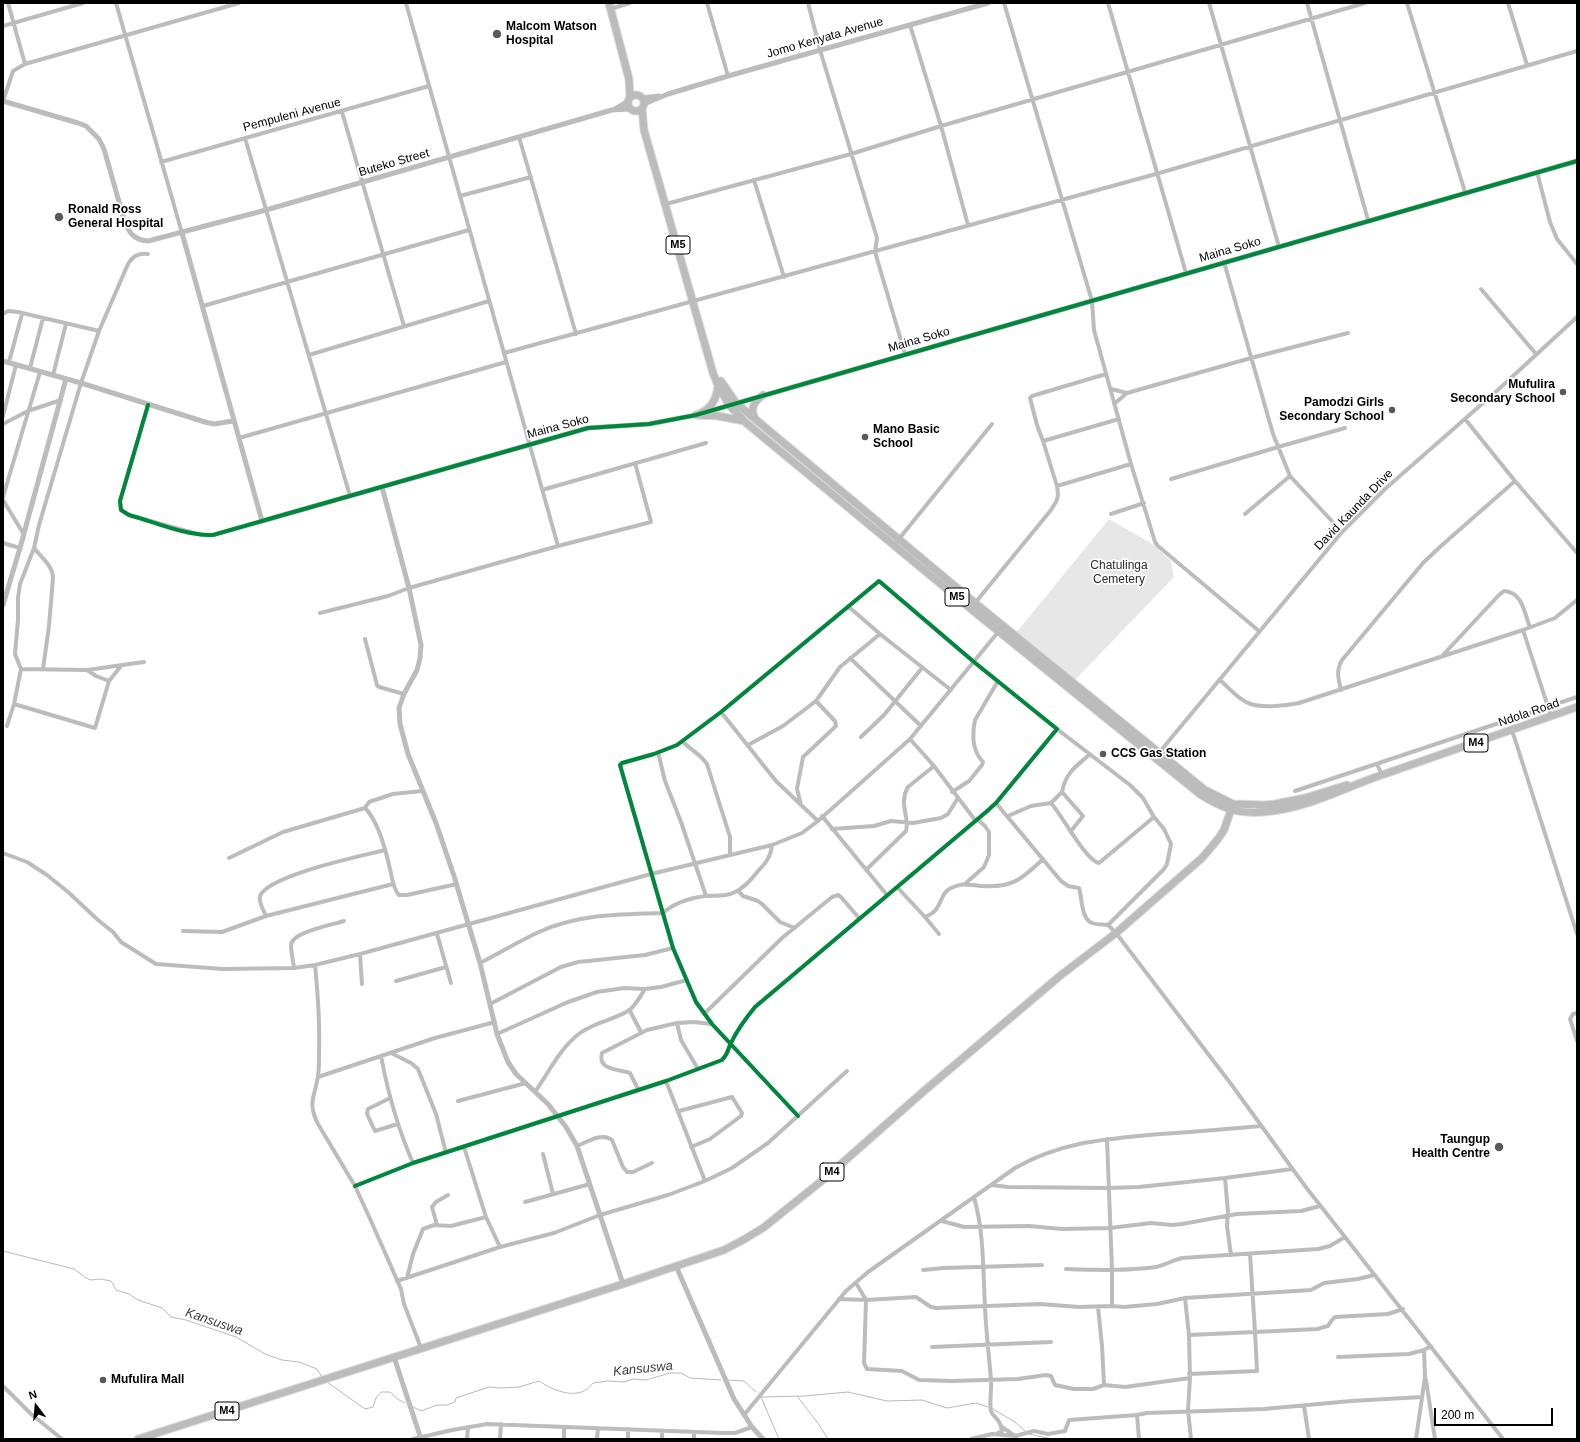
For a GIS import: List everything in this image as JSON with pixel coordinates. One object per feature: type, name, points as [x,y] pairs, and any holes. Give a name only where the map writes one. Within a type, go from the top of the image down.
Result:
[{"type":"main road","name":"M5","points":[[609,6],[710,360],[718,385],[729,405],[745,422],[896,542],[1157,756],[1232,807]]},
{"type":"main road","name":"M5","points":[[710,360],[724,386],[736,403],[896,542]]},
{"type":"main road","points":[[696,415],[708,409],[712,404],[718,392],[718,385]]},
{"type":"main road","points":[[756,419],[753,412],[754,404],[763,395]]},
{"type":"main road","points":[[696,415],[725,417],[745,422]]},
{"type":"main road","name":"Ndola Road","points":[[1378,776],[1577,708]]},
{"type":"main road","name":"M4","points":[[138,1439],[623,1284],[724,1250],[763,1228],[824,1179],[924,1091],[1055,980],[1116,933],[1210,849],[1224,830],[1232,807],[1284,803],[1378,776]]},
{"type":"street","points":[[8,3],[25,64]]},
{"type":"street","points":[[3,26],[83,3]]},
{"type":"street","points":[[116,3],[124,36],[203,306],[233,421],[262,521],[213,534],[201,535],[129,515],[121,510],[120,501],[148,405]]},
{"type":"street","points":[[3,101],[13,71],[25,64],[239,3]]},
{"type":"street","points":[[406,3],[558,546]]},
{"type":"street","points":[[609,6],[630,3]]},
{"type":"street","points":[[707,3],[728,76]]},
{"type":"street","points":[[808,3],[820,50],[877,238],[875,252],[905,354]]},
{"type":"street","name":"Jomo Kenyata Avenue","points":[[636,103],[988,3]]},
{"type":"street","points":[[1004,3],[1092,300],[1094,330],[1131,464],[1152,532],[1158,546],[1259,631]]},
{"type":"street","points":[[1108,3],[1156,174],[1186,273]]},
{"type":"street","points":[[1209,3],[1280,247]]},
{"type":"street","points":[[1307,3],[1368,220]]},
{"type":"street","points":[[666,204],[851,154],[941,126],[1128,71],[1221,46],[1364,3]]},
{"type":"street","points":[[1407,3],[1465,192]]},
{"type":"street","points":[[1508,3],[1528,65]]},
{"type":"street","points":[[910,25],[941,126],[968,225]]},
{"type":"street","points":[[504,353],[1156,174],[1434,91],[1577,51]]},
{"type":"street","name":"Pempuleni Avenue","points":[[161,162],[342,112],[429,86]]},
{"type":"street","name":"Buteko Street","points":[[3,101],[78,123],[86,126],[95,134],[104,149],[125,223],[133,237],[143,241],[182,233],[266,210],[636,103]]},
{"type":"street","points":[[342,112],[404,326]]},
{"type":"street","points":[[519,137],[576,334]]},
{"type":"street","points":[[245,138],[350,496]]},
{"type":"street","name":"Maina Soko","points":[[262,521],[588,428],[649,424],[696,415],[1280,247],[1465,192],[1577,161]]},
{"type":"street","points":[[1537,172],[1550,222],[1557,239],[1577,264]]},
{"type":"street","points":[[460,196],[531,176]]},
{"type":"street","points":[[754,180],[784,277]]},
{"type":"street","points":[[203,306],[469,230]]},
{"type":"street","points":[[7,726],[14,704],[21,669],[15,654],[20,584],[34,548],[45,502],[81,383],[99,331],[128,264],[135,255],[141,253],[148,254]]},
{"type":"street","points":[[1224,262],[1278,447],[1290,476],[1342,532]]},
{"type":"street","points":[[1481,289],[1536,354]]},
{"type":"street","points":[[309,355],[489,301]]},
{"type":"street","points":[[3,314],[11,311],[99,331]]},
{"type":"street","points":[[22,314],[6,362],[81,383],[205,422],[214,424],[233,421]]},
{"type":"street","name":"David Kaunda Drive","points":[[1157,756],[1342,532],[1385,489],[1465,419],[1577,317]]},
{"type":"street","points":[[30,368],[43,318]]},
{"type":"street","points":[[53,375],[66,324]]},
{"type":"street","points":[[1114,404],[1127,393],[1251,358],[1348,333]]},
{"type":"street","points":[[239,438],[506,362]]},
{"type":"street","points":[[3,416],[16,365]]},
{"type":"street","points":[[3,496],[40,372]]},
{"type":"street","points":[[973,606],[1051,510],[1057,500],[1057,486],[1037,425],[1030,398],[1032,396],[1106,374]]},
{"type":"street","points":[[3,605],[5,593],[20,548],[66,379]]},
{"type":"street","points":[[1111,390],[1127,393]]},
{"type":"street","points":[[3,424],[28,411],[61,400]]},
{"type":"street","points":[[1043,441],[1119,419]]},
{"type":"street","points":[[1465,419],[1514,481],[1577,553]]},
{"type":"street","points":[[896,542],[992,424]]},
{"type":"street","points":[[1171,479],[1345,428]]},
{"type":"street","points":[[542,490],[706,443]]},
{"type":"street","points":[[320,613],[388,596],[409,588],[558,546],[651,522],[635,463]]},
{"type":"street","points":[[1057,486],[1131,464]]},
{"type":"street","points":[[1245,514],[1290,476]]},
{"type":"street","points":[[1340,690],[1338,668],[1342,660],[1423,563],[1514,481]]},
{"type":"street","points":[[382,487],[409,588],[421,645],[417,670],[404,694],[399,708],[400,724],[408,754],[436,823],[457,884],[480,964],[497,1034],[510,1066],[557,1116],[566,1127],[577,1146],[623,1284]]},
{"type":"street","points":[[3,500],[23,533]]},
{"type":"street","points":[[1111,514],[1144,503]]},
{"type":"street","points":[[3,543],[20,548]]},
{"type":"street","points":[[34,548],[50,567],[54,578],[43,669]]},
{"type":"street","points":[[798,1116],[712,1024],[696,1002],[673,948],[620,766],[622,763],[677,745],[721,712],[879,581],[974,662],[1057,729],[1130,785],[1143,798],[1154,817],[1164,829],[1171,844],[1167,864],[1164,869],[1108,925]]},
{"type":"street","points":[[1443,655],[1504,591],[1510,592],[1521,600],[1530,627]]},
{"type":"street","points":[[1220,680],[1247,703],[1255,706],[1286,706],[1340,690],[1523,630],[1555,618],[1577,600]]},
{"type":"street","points":[[849,607],[880,634],[951,690]]},
{"type":"street","points":[[3,853],[27,862],[47,875],[113,932],[121,942],[156,964],[223,969],[294,968],[315,965],[437,934],[468,924],[651,874],[772,844],[802,833],[818,821],[910,739],[1001,629]]},
{"type":"street","points":[[1523,630],[1547,706],[1552,717]]},
{"type":"street","points":[[748,745],[783,726],[816,701],[834,674],[850,658],[880,634]]},
{"type":"street","points":[[365,639],[377,685],[379,687],[404,694]]},
{"type":"street","points":[[850,658],[921,726]]},
{"type":"street","points":[[21,669],[87,670],[144,662]]},
{"type":"street","points":[[14,704],[95,728],[109,681],[121,666]]},
{"type":"street","points":[[861,737],[884,715],[922,668]]},
{"type":"street","points":[[87,670],[96,676],[109,681]]},
{"type":"street","points":[[952,792],[969,781],[982,765],[983,762],[978,756],[974,746],[975,720],[998,681]]},
{"type":"street","points":[[1295,791],[1577,697]]},
{"type":"street","points":[[801,805],[797,789],[803,757],[836,726],[835,721],[816,701]]},
{"type":"street","points":[[721,712],[776,781],[818,821]]},
{"type":"street","points":[[355,1186],[413,1163],[666,1081],[722,1060],[728,1052],[730,1044],[745,1019],[755,1007],[996,803],[1057,729]]},
{"type":"street","points":[[1512,730],[1577,934]]},
{"type":"street","points":[[910,739],[934,766],[952,792],[976,819],[986,826],[989,832],[989,855],[984,867],[966,883],[946,891],[939,906],[931,915],[925,917]]},
{"type":"street","points":[[682,741],[701,756],[707,764],[730,837],[730,854]]},
{"type":"street","points":[[658,752],[665,781],[681,822],[706,896]]},
{"type":"street","points":[[1008,816],[1030,806],[1051,803],[1062,792],[1064,783],[1071,771],[1090,755]]},
{"type":"street","points":[[1377,764],[1378,776]]},
{"type":"street","points":[[866,870],[906,831],[907,823],[903,803],[906,791],[908,787],[934,766]]},
{"type":"street","points":[[229,858],[283,832],[365,808],[369,802],[393,794],[422,791]]},
{"type":"street","points":[[1062,792],[1083,816],[1071,831]]},
{"type":"street","points":[[832,829],[874,826],[891,821],[907,823],[945,817],[958,798]]},
{"type":"street","points":[[996,803],[1061,880],[1068,886],[1079,888],[1085,917],[1089,922],[1093,924],[1108,925],[1116,933],[1232,1084],[1260,1126],[1320,1206],[1503,1439]]},
{"type":"street","points":[[1051,803],[1092,860],[1100,863],[1154,817]]},
{"type":"street","points":[[365,808],[373,816],[396,893],[402,896],[457,884]]},
{"type":"street","points":[[822,816],[887,895]]},
{"type":"street","points":[[480,964],[540,931],[564,924],[594,917],[663,913],[671,906],[706,896],[723,895],[738,891],[768,860],[772,851],[772,844]]},
{"type":"street","points":[[266,916],[260,897],[262,893],[275,884],[299,873],[384,850]]},
{"type":"street","points":[[966,883],[986,886],[1003,886],[1013,883],[1019,880],[1043,859]]},
{"type":"street","points":[[183,931],[222,932],[266,916],[394,884]]},
{"type":"street","points":[[898,887],[939,934]]},
{"type":"street","points":[[738,891],[743,896],[758,901],[780,922],[794,928]]},
{"type":"street","points":[[704,1014],[794,928],[835,896],[841,897],[859,918]]},
{"type":"street","points":[[294,968],[291,945],[296,937],[304,933],[344,921]]},
{"type":"street","points":[[437,934],[451,983]]},
{"type":"street","points":[[490,1004],[561,967],[578,962],[645,955],[673,948]]},
{"type":"street","points":[[360,954],[362,984]]},
{"type":"street","points":[[315,965],[320,1009],[318,1077],[312,1101],[313,1113],[355,1186],[401,1289],[404,1304],[421,1348]]},
{"type":"street","points":[[396,982],[446,967]]},
{"type":"street","points":[[497,1034],[580,997],[610,989],[645,989],[661,987],[687,980]]},
{"type":"street","points":[[535,1092],[560,1054],[580,1033],[591,1026],[630,1011],[645,989]]},
{"type":"street","points":[[630,1011],[641,1032]]},
{"type":"street","points":[[1577,1013],[1573,1014],[1570,1019],[1577,1041]]},
{"type":"street","points":[[318,1077],[436,1038],[495,1022]]},
{"type":"street","points":[[638,1089],[630,1073],[608,1068],[601,1056],[605,1050],[622,1044],[641,1032],[677,1023],[694,1022],[712,1024]]},
{"type":"street","points":[[677,1023],[681,1040],[698,1069]]},
{"type":"street","points":[[391,1053],[411,1063],[418,1069],[432,1103],[446,1153]]},
{"type":"street","points":[[381,1056],[390,1098],[413,1163]]},
{"type":"street","points":[[397,1281],[500,1247],[554,1233],[600,1215],[668,1195],[705,1181],[732,1168],[768,1143],[847,1071]]},
{"type":"street","points":[[666,1081],[679,1111],[705,1181]]},
{"type":"street","points":[[458,1101],[526,1082]]},
{"type":"street","points":[[679,1111],[732,1097],[742,1113],[741,1116],[710,1139],[692,1147]]},
{"type":"street","points":[[390,1098],[368,1110],[367,1114],[375,1131],[398,1124]]},
{"type":"street","points":[[744,1415],[846,1291],[868,1272],[1015,1168],[1034,1157],[1050,1151],[1107,1139],[1260,1126]]},
{"type":"street","points":[[577,1146],[599,1138],[609,1138],[612,1140],[623,1167],[627,1172],[633,1172],[652,1163]]},
{"type":"street","points":[[1107,1139],[1112,1306]]},
{"type":"street","points":[[464,1147],[486,1217],[500,1247]]},
{"type":"street","points":[[543,1154],[553,1194]]},
{"type":"street","points":[[991,1185],[1008,1187],[1108,1188],[1162,1185],[1292,1169]]},
{"type":"street","points":[[1225,1178],[1228,1203],[1227,1226],[1231,1255]]},
{"type":"street","points":[[526,1202],[590,1184]]},
{"type":"street","points":[[437,1225],[432,1207],[436,1202],[448,1195]]},
{"type":"street","points":[[974,1197],[980,1227],[987,1346],[991,1379],[991,1411],[992,1414],[998,1419],[1002,1427],[1015,1437]]},
{"type":"street","points":[[942,1221],[964,1227],[1029,1226],[1062,1229],[1110,1228],[1151,1223],[1172,1225],[1182,1224],[1246,1213],[1301,1211],[1320,1206]]},
{"type":"street","points":[[407,1278],[409,1265],[421,1231],[437,1225],[447,1227],[486,1217]]},
{"type":"street","points":[[1066,1269],[1112,1270],[1158,1267],[1182,1258],[1318,1249],[1330,1246],[1345,1237]]},
{"type":"street","points":[[856,1283],[866,1300],[864,1363],[867,1369],[902,1371],[919,1380],[952,1381],[1018,1379],[1046,1375],[1051,1376],[1055,1385],[1061,1387],[1093,1389],[1104,1386],[1125,1387],[1189,1376],[1257,1371],[1250,1254]]},
{"type":"street","points":[[923,1270],[1042,1265]]},
{"type":"street","points":[[676,1266],[729,1389],[752,1427],[763,1439]]},
{"type":"street","points":[[839,1299],[866,1300],[916,1297],[936,1308],[1047,1304],[1124,1307],[1157,1304],[1185,1298],[1311,1290],[1324,1283],[1358,1279],[1374,1275]]},
{"type":"street","points":[[1185,1298],[1188,1335],[1188,1410],[1191,1439]]},
{"type":"street","points":[[1098,1307],[1104,1386]]},
{"type":"street","points":[[1188,1335],[1318,1329],[1328,1326],[1335,1317],[1384,1314],[1402,1309]]},
{"type":"street","points":[[932,1347],[987,1346],[1051,1342]]},
{"type":"street","points":[[1338,1357],[1409,1354],[1424,1350],[1431,1346]]},
{"type":"street","points":[[1424,1350],[1425,1377],[1435,1439]]},
{"type":"street","points":[[394,1357],[420,1438]]},
{"type":"street","points":[[1416,1439],[1425,1377]]},
{"type":"street","points":[[3,1386],[31,1414],[62,1439]]},
{"type":"street","points":[[971,1439],[992,1434],[1015,1437],[1027,1432],[1048,1434],[1055,1433],[1065,1431],[1069,1420],[1137,1415],[1147,1412],[1264,1409],[1351,1401],[1422,1397]]},
{"type":"street","points":[[1304,1406],[1309,1439]]},
{"type":"street","points":[[1137,1415],[1139,1439]]},
{"type":"street","points":[[413,1439],[483,1424],[729,1433],[752,1427]]},
{"type":"street","points":[[500,1439],[501,1424]]},
{"type":"street","points":[[468,1427],[468,1439]]},
{"type":"street","points":[[564,1427],[564,1439]]},
{"type":"street","points":[[996,1434],[1001,1432],[1002,1427]]},
{"type":"street","points":[[597,1439],[598,1428]]},
{"type":"street","points":[[628,1429],[628,1439]]},
{"type":"street","points":[[662,1431],[662,1439]]},
{"type":"street","points":[[694,1432],[694,1439]]},
{"type":"green space","name":"Chatulinga Cemetery","points":[[1109,519],[1154,545],[1171,561],[1174,577],[1074,681],[1016,633]]},
{"type":"waterway","name":"Kansuswa","points":[[3,1251],[74,1269],[91,1280],[100,1279],[111,1281],[116,1290],[129,1294],[138,1300],[162,1308],[171,1317],[186,1320],[236,1337],[265,1354],[282,1360],[299,1362],[317,1369],[322,1377]]},
{"type":"waterway","name":"Kansuswa","points":[[413,1407],[421,1411],[437,1405],[447,1405],[455,1402],[456,1398],[489,1387],[519,1387],[539,1381],[559,1391],[574,1393],[588,1389],[593,1383],[608,1381],[624,1382],[633,1379],[646,1380],[670,1373],[681,1373],[690,1378],[721,1380]]},
{"type":"waterway","name":"Kansuswa","points":[[729,1380],[744,1381],[756,1392]]},
{"type":"waterway","name":"Kansuswa","points":[[327,1382],[365,1409],[373,1407],[376,1398],[381,1392],[390,1392],[405,1403]]},
{"type":"waterway","name":"Kansuswa","points":[[779,1439],[761,1397],[804,1396],[848,1392],[887,1401],[922,1400],[947,1408],[976,1403],[988,1407]]},
{"type":"waterway","points":[[797,1396],[828,1439]]},
{"type":"waterway","name":"Kansuswa","points":[[993,1409],[1015,1422],[1026,1432]]},
{"type":"waterway","name":"Kansuswa","points":[[1029,1434],[1052,1439]]},
{"type":"cycle path","points":[[148,405],[120,501],[121,510],[129,515],[181,531],[203,535],[213,535],[588,428],[649,424],[696,415],[1577,161]]},
{"type":"cycle path","points":[[355,1186],[413,1163],[666,1081],[722,1060],[727,1054],[730,1045],[731,1043],[739,1029],[755,1007],[996,803],[1057,729],[974,662],[879,581],[721,712],[677,745],[654,754],[622,763],[620,765],[673,948],[696,1002],[712,1024],[798,1116]]},
{"type":"place","name":"Malcom Watson Hospital","points":[[497,34]]},
{"type":"place","name":"Ronald Ross General Hospital","points":[[59,217]]},
{"type":"place","name":"Mufulira Secondary School","points":[[1563,392]]},
{"type":"place","name":"Pamodzi Girls Secondary School","points":[[1392,410]]},
{"type":"place","name":"Mano Basic School","points":[[865,437]]},
{"type":"place","name":"CCS Gas Station","points":[[1103,754]]},
{"type":"place","name":"Taungup Health Centre","points":[[1499,1147]]},
{"type":"place","name":"Mufulira Mall","points":[[103,1380]]}]
